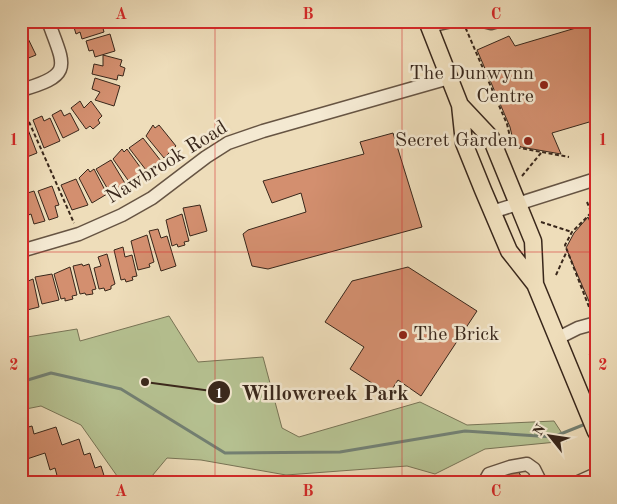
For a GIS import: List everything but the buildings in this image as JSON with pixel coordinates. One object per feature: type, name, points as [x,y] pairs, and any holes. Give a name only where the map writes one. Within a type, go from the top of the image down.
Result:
[{"type":"main road","points":[[428,24],[460,105],[464,143],[492,212],[509,250],[535,284],[596,432]]},
{"type":"main road","points":[[460,105],[491,138],[533,241],[535,284]]},
{"type":"street","points":[[21,90],[49,82],[60,69],[60,56],[48,21]]},
{"type":"street","points":[[428,24],[452,21]]},
{"type":"street","points":[[483,21],[491,23],[498,21]]},
{"type":"street","name":"Nawbrook Road","points":[[21,251],[79,234],[122,215],[152,198],[206,157],[228,143],[263,131],[449,78]]},
{"type":"street","points":[[492,212],[596,179]]},
{"type":"street","points":[[558,338],[593,318]]},
{"type":"street","points":[[483,482],[489,474],[510,466],[527,464],[534,468],[541,483]]},
{"type":"street","points":[[576,483],[596,474]]},
{"type":"path","points":[[463,21],[507,124],[511,141],[520,148],[542,154],[569,157]]},
{"type":"path","points":[[21,104],[79,234]]},
{"type":"path","points":[[519,180],[542,154]]},
{"type":"path","points":[[587,202],[596,224]]},
{"type":"path","points":[[591,213],[572,232],[564,245],[593,318]]},
{"type":"path","points":[[537,221],[572,232]]},
{"type":"path","points":[[556,275],[566,253]]},
{"type":"path","points":[[589,355],[596,354]]},
{"type":"green space","points":[[169,316],[198,362],[263,357],[282,428],[299,437],[420,402],[467,425],[554,421],[567,441],[485,449],[435,474],[407,466],[286,475],[201,460],[167,458],[152,476],[152,483],[122,483],[81,425],[41,406],[21,410],[21,338],[77,329],[80,341]]},
{"type":"waterway","points":[[21,382],[51,373],[121,389],[225,453],[340,452],[465,431],[553,437],[588,423]]},
{"type":"place","name":"The Dunwynn Centre","points":[[544,85]]},
{"type":"place","name":"Secret Garden","points":[[528,141]]},
{"type":"place","name":"The Brick","points":[[403,335]]},
{"type":"place","name":"Willowcreek Park","points":[[145,382]]}]
